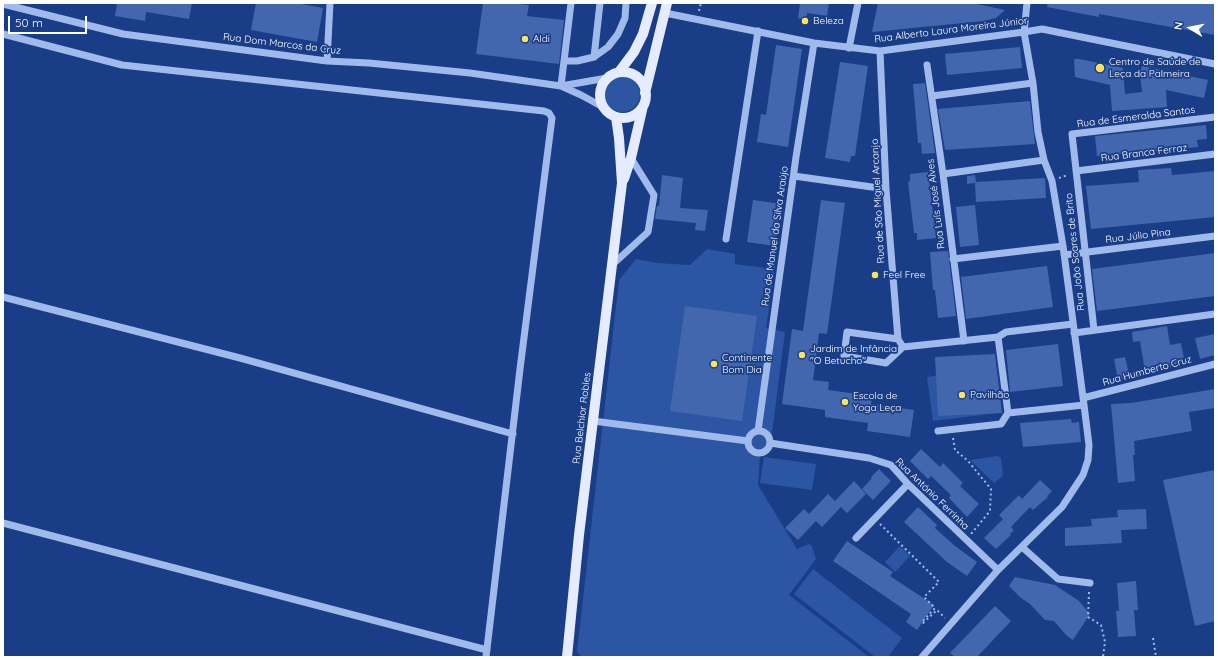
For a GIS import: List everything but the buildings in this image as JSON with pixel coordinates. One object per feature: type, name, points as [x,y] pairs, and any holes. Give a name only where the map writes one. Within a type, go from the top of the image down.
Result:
[{"type":"main road","points":[[619,72],[634,52],[643,34],[652,3]]},
{"type":"main road","points":[[646,93],[637,76],[631,73],[619,72],[612,74],[607,78],[603,83],[599,95],[603,107],[616,117],[623,118],[638,112],[643,105],[646,93],[666,8]]},
{"type":"main road","name":"Rua Belchior Robles","points":[[622,183],[631,158],[643,105]]},
{"type":"main road","name":"Rua Belchior Robles","points":[[567,657],[579,535],[622,183],[620,138],[616,117]]},
{"type":"street","points":[[326,60],[330,3]]},
{"type":"street","points":[[561,86],[571,3]]},
{"type":"street","points":[[594,57],[600,3]]},
{"type":"street","points":[[564,61],[577,61],[594,57],[608,47],[618,34],[625,18],[626,3]]},
{"type":"street","points":[[849,48],[858,3]]},
{"type":"street","points":[[922,657],[998,570],[1062,507],[1083,475],[1088,460],[1089,445],[1084,402],[1063,246],[1052,181],[1044,160],[1038,132],[1033,83],[1024,32],[1027,3]]},
{"type":"street","name":"Rua Dom Marcos da Cruz","points":[[3,4],[123,34],[326,60],[470,73],[561,86],[603,107]]},
{"type":"street","name":"Rua Alberto Laura Moreira Júnior","points":[[666,8],[758,31],[814,43],[849,48],[880,51],[1042,29],[1215,64]]},
{"type":"street","points":[[726,239],[758,31]]},
{"type":"street","points":[[3,34],[122,65],[544,111],[549,113],[552,118],[487,654],[3,523]]},
{"type":"street","name":"Rua de Manuel da Silva Araújo","points":[[758,431],[814,43]]},
{"type":"street","name":"Rua de São Miguel Arcanjo","points":[[880,51],[886,189],[898,339],[903,347]]},
{"type":"street","name":"Rua Luís José Alves","points":[[927,65],[943,174],[964,341]]},
{"type":"street","name":"Rua Dom Marcos da Cruz","points":[[561,86],[607,78]]},
{"type":"street","points":[[932,96],[1033,83]]},
{"type":"street","name":"Rua de Esmeralda Santos","points":[[1076,171],[1072,134],[1215,117]]},
{"type":"street","name":"Rua Branca Ferraz","points":[[1076,171],[1215,154]]},
{"type":"street","points":[[612,265],[648,232],[654,195],[631,158]]},
{"type":"street","points":[[943,174],[1044,160]]},
{"type":"street","name":"Rua João Soares de Brito","points":[[1076,171],[1094,330]]},
{"type":"street","points":[[794,176],[886,189]]},
{"type":"street","name":"Rua Júlio Pina","points":[[1064,255],[1215,236]]},
{"type":"street","points":[[953,259],[1063,246]]},
{"type":"street","points":[[3,297],[240,358],[513,434]]},
{"type":"street","points":[[1074,333],[1215,314]]},
{"type":"street","points":[[898,339],[847,332],[844,356],[886,363],[903,347],[998,337],[1006,332],[1073,324]]},
{"type":"street","points":[[938,431],[1001,424],[1008,413],[998,337]]},
{"type":"street","name":"Rua Humberto Cruz","points":[[1008,413],[1084,402],[1215,364]]},
{"type":"street","points":[[593,421],[748,441]]},
{"type":"street","points":[[758,431],[765,433],[770,439],[769,446],[764,452],[758,453],[751,450],[748,441],[751,434],[758,431]]},
{"type":"street","name":"Rua António Ferrinha","points":[[770,443],[869,458],[891,465],[908,484],[998,570]]},
{"type":"street","points":[[856,538],[908,484]]},
{"type":"street","points":[[1022,547],[1058,579],[1090,583]]},
{"type":"path","points":[[952,430],[955,450],[968,461],[991,489],[990,511],[966,540]]},
{"type":"path","points":[[875,518],[939,582],[924,597],[935,608],[922,622],[923,623],[937,610],[951,624]]},
{"type":"path","points":[[1090,583],[1088,617],[1101,625],[1105,642],[1103,657]]},
{"type":"path","points":[[1153,638],[1156,657]]},
{"type":"shaded area","points":[[622,76],[635,81],[640,94],[635,107],[622,112],[609,107],[604,94],[609,81]]},
{"type":"shaded area","points":[[707,249],[735,254],[735,264],[766,268],[768,257],[776,260],[766,328],[785,332],[772,433],[760,455],[758,485],[797,549],[809,544],[812,546],[816,559],[789,595],[869,657],[582,657],[577,652],[619,280],[636,259],[657,263],[690,265]]},
{"type":"shaded area","name":"Pavilhão","points":[[990,368],[998,413],[933,421],[927,377]]},
{"type":"shaded area","points":[[998,456],[1001,458],[1003,476],[994,483],[970,460]]},
{"type":"shaded area","points":[[764,457],[816,464],[812,490],[760,483]]},
{"type":"shaded area","points":[[900,546],[910,556],[895,572],[885,562]]},
{"type":"shaded area","points":[[813,569],[902,638],[888,657],[875,657],[794,594]]},
{"type":"place","name":"Beleza","points":[[805,21]]},
{"type":"place","name":"Aldi","points":[[525,39]]},
{"type":"place","name":"Centro de Saúde de Leça da Palmeira","points":[[1100,68]]},
{"type":"place","name":"Feel Free","points":[[875,275]]},
{"type":"place","name":"Jardim de Infância \"O Betucho\"","points":[[802,355]]},
{"type":"place","name":"Continente Bom Dia","points":[[714,364]]},
{"type":"place","name":"Pavilhão","points":[[962,395]]},
{"type":"place","name":"Escola de Yoga Leça","points":[[845,402]]}]
